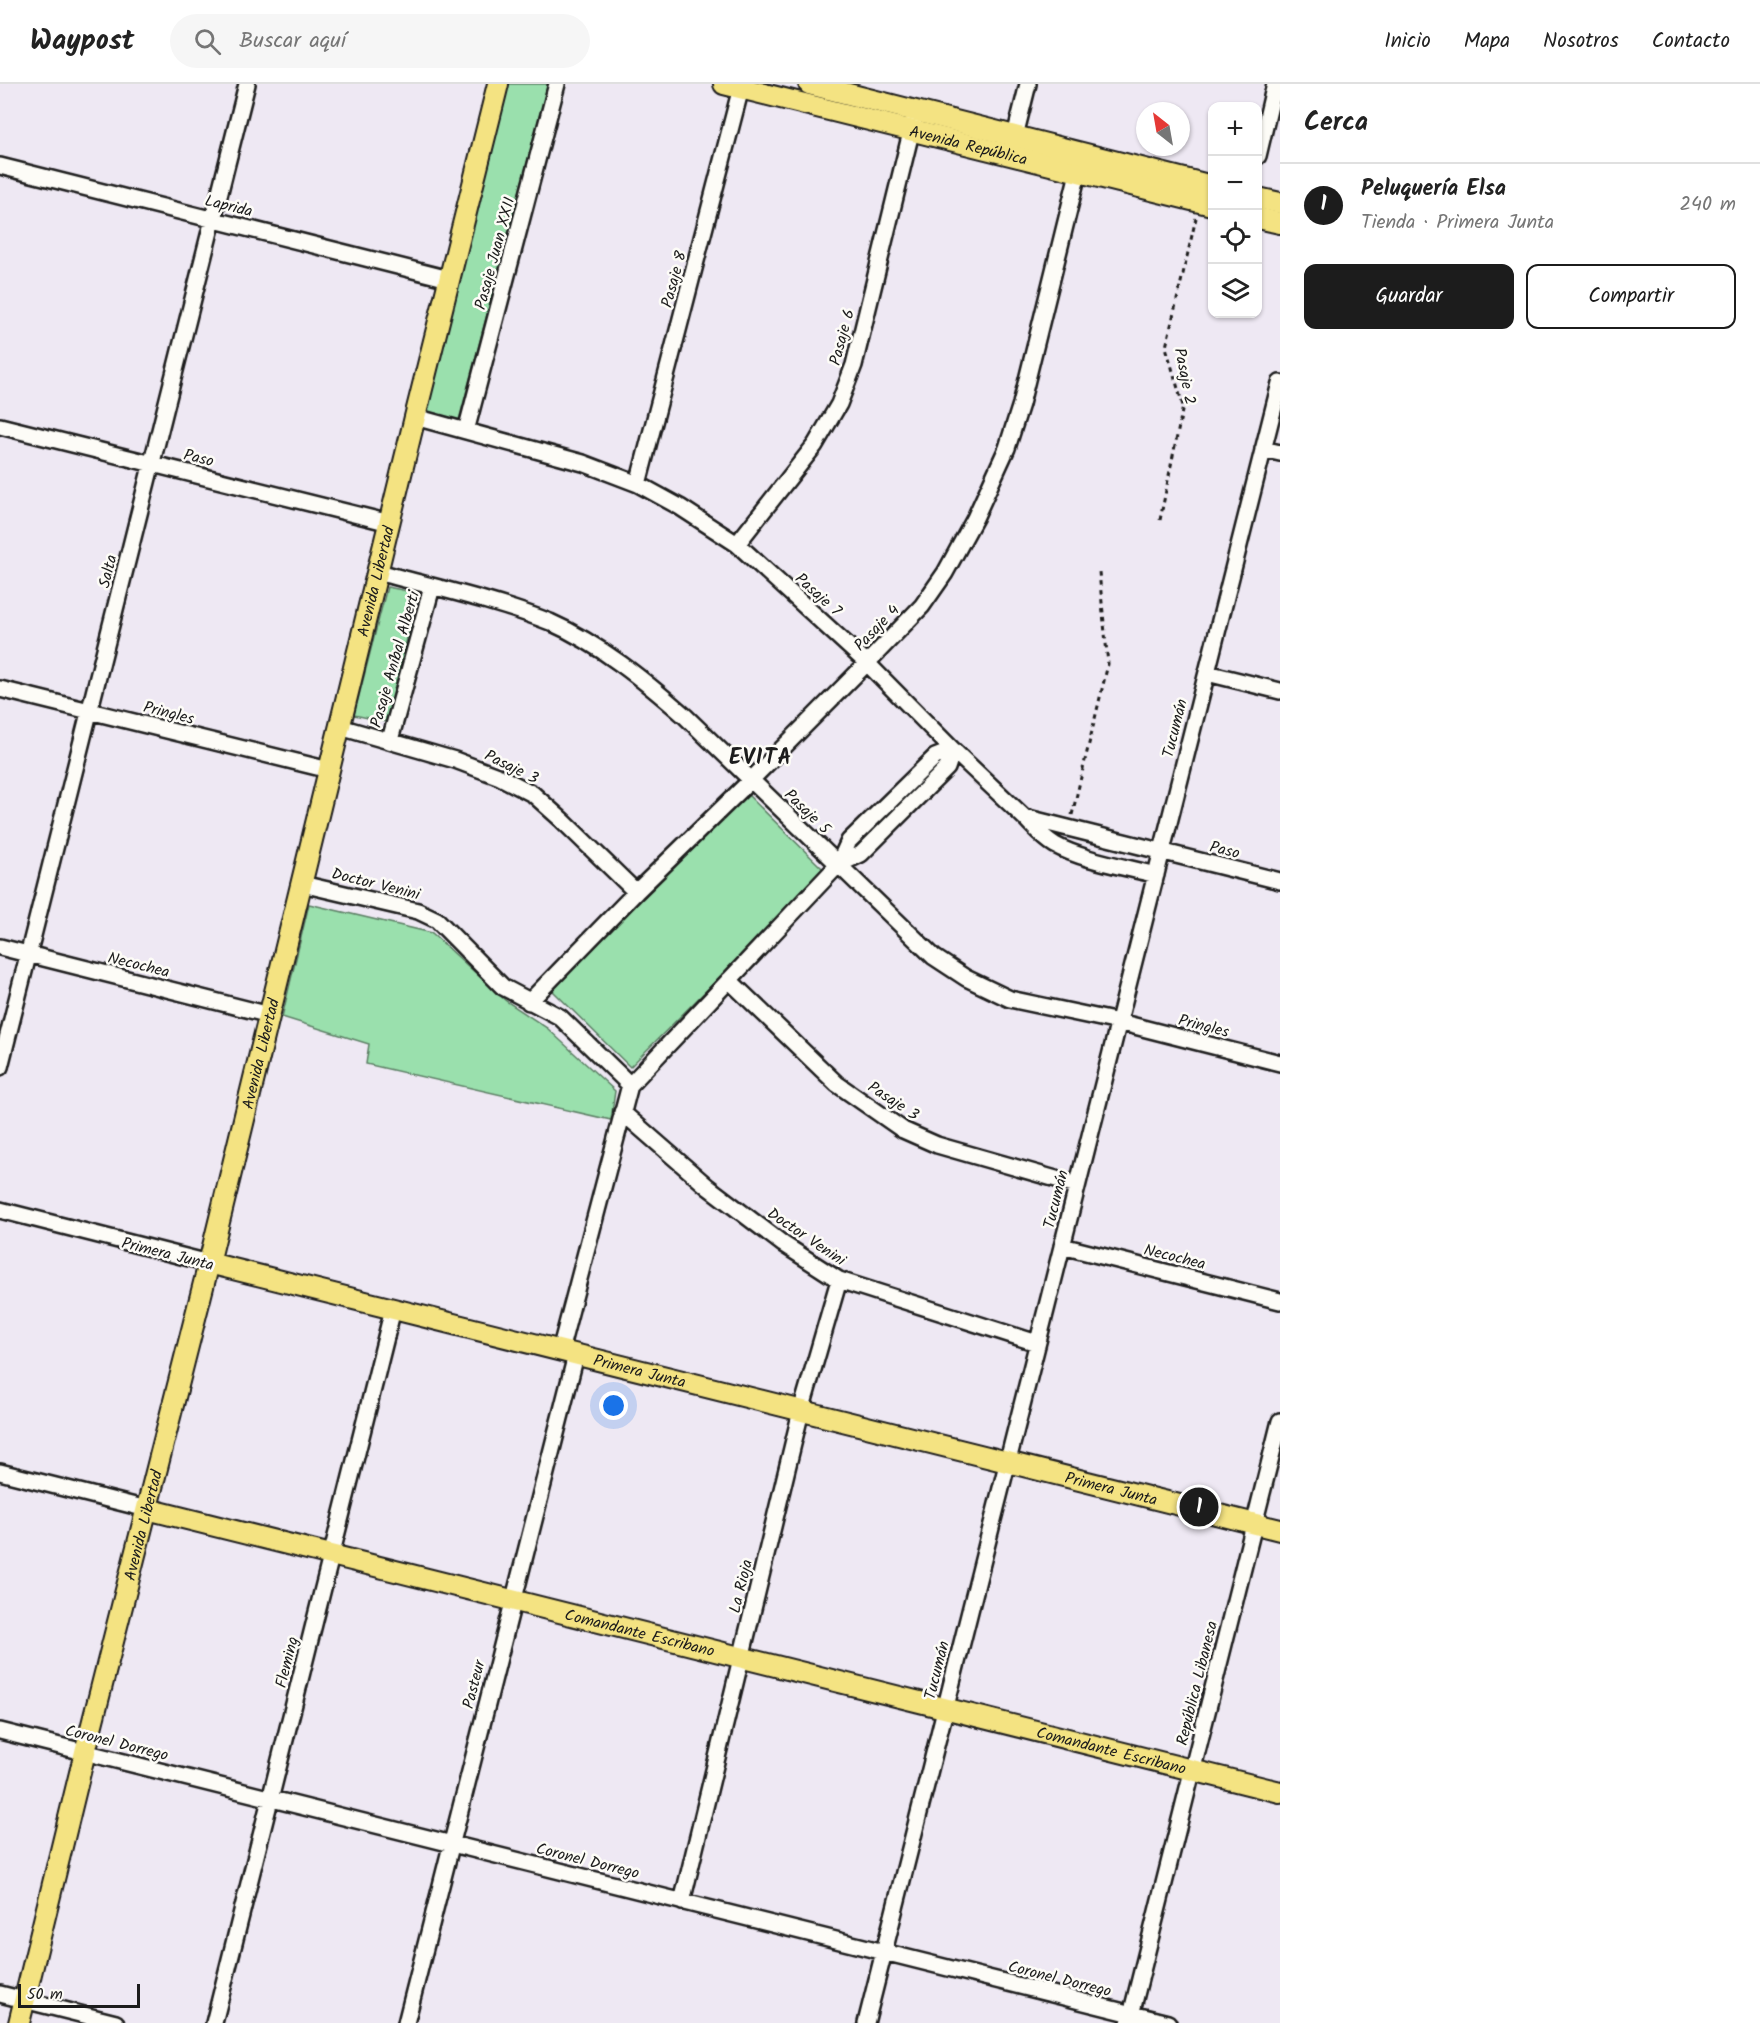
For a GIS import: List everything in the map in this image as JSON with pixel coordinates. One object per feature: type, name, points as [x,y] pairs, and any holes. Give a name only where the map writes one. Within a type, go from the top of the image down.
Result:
[{"type":"main road","name":"Avenida Libertad","points":[[19,2023],[209,1263],[498,84]]},
{"type":"main road","name":"Avenida República","points":[[809,84],[1208,185]]},
{"type":"main road","name":"Avenida República","points":[[736,85],[766,89],[911,131],[1206,204]]},
{"type":"main road","points":[[1262,199],[1280,203]]},
{"type":"main road","points":[[1262,219],[1280,223]]},
{"type":"main road","name":"Primera Junta","points":[[209,1263],[1280,1530]]},
{"type":"main road","name":"Comandante Escribano","points":[[147,1509],[1280,1792]]},
{"type":"street","name":"Salta","points":[[0,1067],[247,84]]},
{"type":"street","name":"Pasaje Juan XXII","points":[[466,431],[557,84]]},
{"type":"street","points":[[1010,156],[1028,84]]},
{"type":"street","points":[[1262,136],[1275,84]]},
{"type":"street","name":"Pasaje 8","points":[[638,484],[736,85]]},
{"type":"street","name":"Pasaje 6","points":[[737,544],[815,445],[839,404],[854,365],[917,111]]},
{"type":"street","name":"Laprida","points":[[0,166],[449,279]]},
{"type":"street","name":"Pasaje 4","points":[[529,1002],[636,892],[867,663],[922,606],[945,573],[975,518],[1007,448],[1021,404],[1078,173]]},
{"type":"street","name":"Tucumán","points":[[866,2023],[1280,383]]},
{"type":"street","name":"Pasaje 7","points":[[415,417],[583,463],[638,484],[680,507],[737,544],[867,663],[952,750],[1042,836],[1056,846],[1156,875]]},
{"type":"street","name":"Paso","points":[[0,426],[390,523]]},
{"type":"street","points":[[1263,449],[1280,453]]},
{"type":"street","name":"Pasaje 5","points":[[378,572],[515,610],[551,623],[583,640],[650,685],[686,716],[934,957],[966,978],[1010,999],[1119,1022]]},
{"type":"street","name":"Pasaje Aníbal Alberti","points":[[390,740],[432,587]]},
{"type":"street","points":[[1207,672],[1280,691]]},
{"type":"street","name":"Pringles","points":[[0,689],[329,770]]},
{"type":"street","name":"Pasaje 3","points":[[340,727],[455,759],[500,777],[533,794],[636,892]]},
{"type":"street","points":[[630,1085],[838,865],[849,841],[934,757],[952,750]]},
{"type":"street","points":[[1024,817],[1162,852]]},
{"type":"street","name":"Paso","points":[[1162,852],[1280,881]]},
{"type":"street","name":"Doctor Venini","points":[[302,884],[418,911],[437,920],[503,987],[560,1017],[630,1085]]},
{"type":"street","name":"Necochea","points":[[0,947],[270,1016]]},
{"type":"street","name":"Pasaje 3","points":[[729,980],[837,1084],[903,1130],[937,1145],[1077,1185]]},
{"type":"street","name":"Pringles","points":[[1119,1022],[1280,1063]]},
{"type":"street","name":"Pasteur","points":[[406,2023],[513,1601],[622,1112],[630,1085]]},
{"type":"street","name":"Doctor Venini","points":[[622,1112],[718,1194],[783,1244],[839,1280],[1037,1342]]},
{"type":"street","name":"Primera Junta","points":[[0,1210],[209,1263]]},
{"type":"street","name":"Necochea","points":[[1062,1245],[1280,1301]]},
{"type":"street","name":"La Rioja","points":[[682,1902],[801,1411],[839,1280]]},
{"type":"street","name":"Fleming","points":[[214,2023],[393,1309]]},
{"type":"street","name":"República Libanesa","points":[[1130,2018],[1280,1421]]},
{"type":"street","name":"Comandante Escribano","points":[[0,1472],[147,1509]]},
{"type":"street","name":"Coronel Dorrego","points":[[0,1731],[883,1952],[1130,2018],[1168,2023]]},
{"type":"street","points":[[0,1994],[116,2023]]},
{"type":"path","name":"Pasaje 2","points":[[1160,520],[1183,406],[1166,347],[1206,204]]},
{"type":"path","points":[[1069,827],[1108,664],[1099,572]]},
{"type":"green space","points":[[505,84],[548,84],[459,420],[423,411]]},
{"type":"green space","points":[[387,587],[418,593],[387,722],[354,715]]},
{"type":"green space","points":[[747,794],[825,871],[630,1067],[552,990]]},
{"type":"green space","points":[[309,904],[432,933],[506,1001],[547,1028],[615,1091],[611,1120],[366,1064],[369,1044],[282,1017]]},
{"type":"place","name":"Peluquería Elsa","points":[[1199,1507]]},
{"type":"district","name":"EVITA","points":[[761,756]]}]
